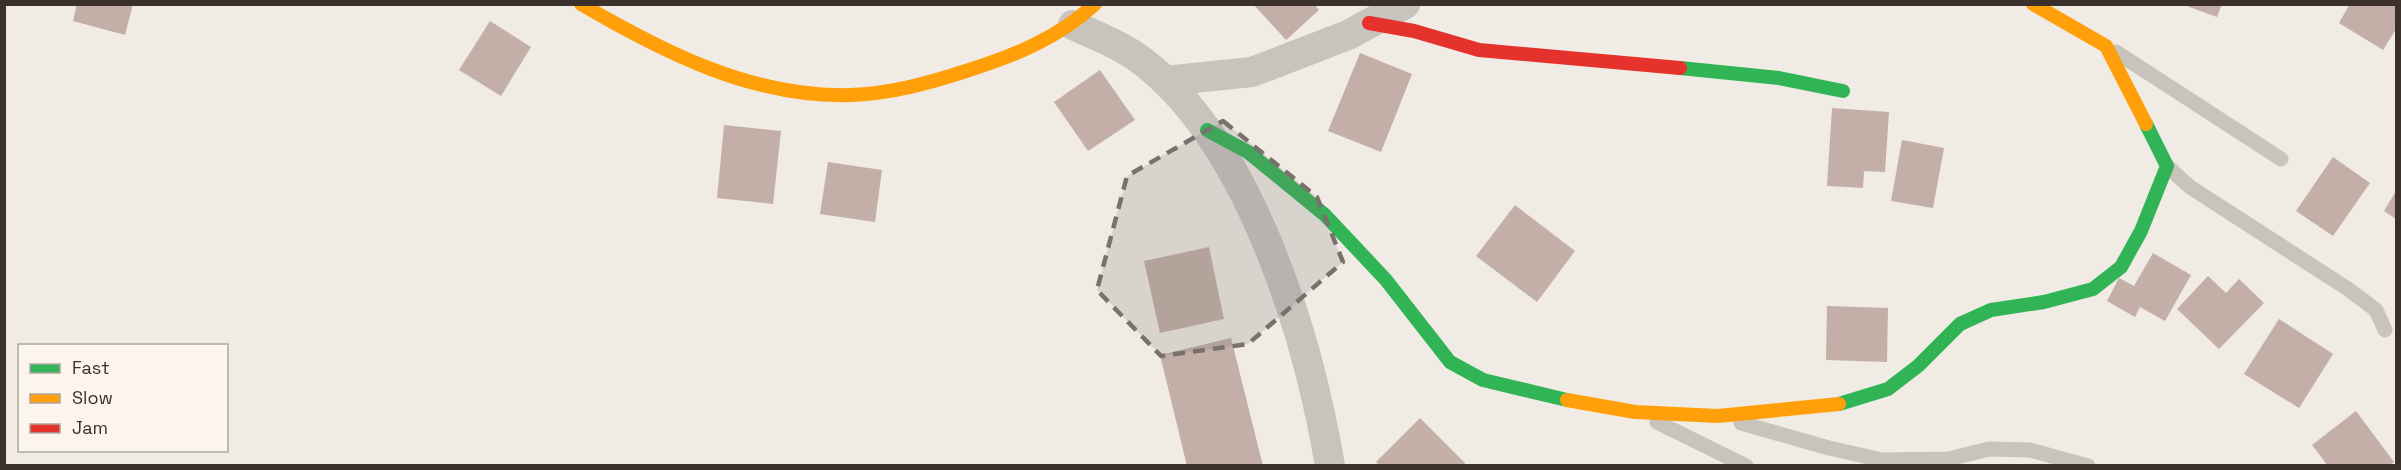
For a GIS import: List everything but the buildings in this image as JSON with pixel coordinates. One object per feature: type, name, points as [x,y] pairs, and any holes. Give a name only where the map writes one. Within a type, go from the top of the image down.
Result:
[{"type":"street","points":[[581,4],[621,28],[685,59],[756,83],[804,93],[850,96],[906,88],[1018,54],[1073,25],[1095,4]]},
{"type":"street","points":[[1165,81],[1252,72],[1348,35],[1405,4]]},
{"type":"street","points":[[1207,130],[1266,166],[1325,215],[1386,280],[1450,362],[1483,380],[1538,395],[1635,412],[1718,416],[1843,404],[1888,389],[1917,366],[1960,324],[1991,310],[2044,302],[2093,289],[2121,267],[2140,231],[2167,166],[2106,46],[2032,4]]},
{"type":"street","points":[[1369,23],[1414,31],[1479,50],[1524,52],[1779,78],[1843,91]]},
{"type":"street","points":[[1073,25],[1137,57],[1165,81],[1207,130],[1234,171],[1272,255],[1305,354],[1330,465]]},
{"type":"lane","points":[[2106,46],[2281,159]]},
{"type":"lane","points":[[2167,166],[2190,187],[2348,289],[2376,310],[2385,330]]},
{"type":"lane","points":[[1635,412],[1746,465]]},
{"type":"lane","points":[[1718,416],[1829,448],[1882,460],[1949,459],[1989,449],[2030,450],[2088,465]]},
{"type":"highlighted area","points":[[1223,121],[1317,197],[1343,262],[1248,344],[1161,356],[1097,290],[1127,176]]},
{"type":"traffic: fast","points":[[1680,68],[1779,78],[1843,91]]},
{"type":"traffic: fast","points":[[1839,404],[1888,389],[1918,366],[1960,324],[1991,310],[2044,302],[2093,289],[2121,267],[2141,231],[2167,166],[2146,124]]},
{"type":"traffic: fast","points":[[1207,130],[1248,152],[1325,215],[1386,280],[1450,362],[1483,380],[1567,400]]},
{"type":"traffic: slow","points":[[581,4],[644,39],[710,69],[779,89],[814,94],[850,95],[880,93],[909,87],[1001,59],[1051,36],[1095,4]]},
{"type":"traffic: slow","points":[[2033,4],[2106,46],[2146,124]]},
{"type":"traffic: slow","points":[[1567,400],[1635,412],[1718,416],[1839,404]]},
{"type":"traffic: jam","points":[[1369,23],[1414,31],[1479,50],[1680,68]]}]
